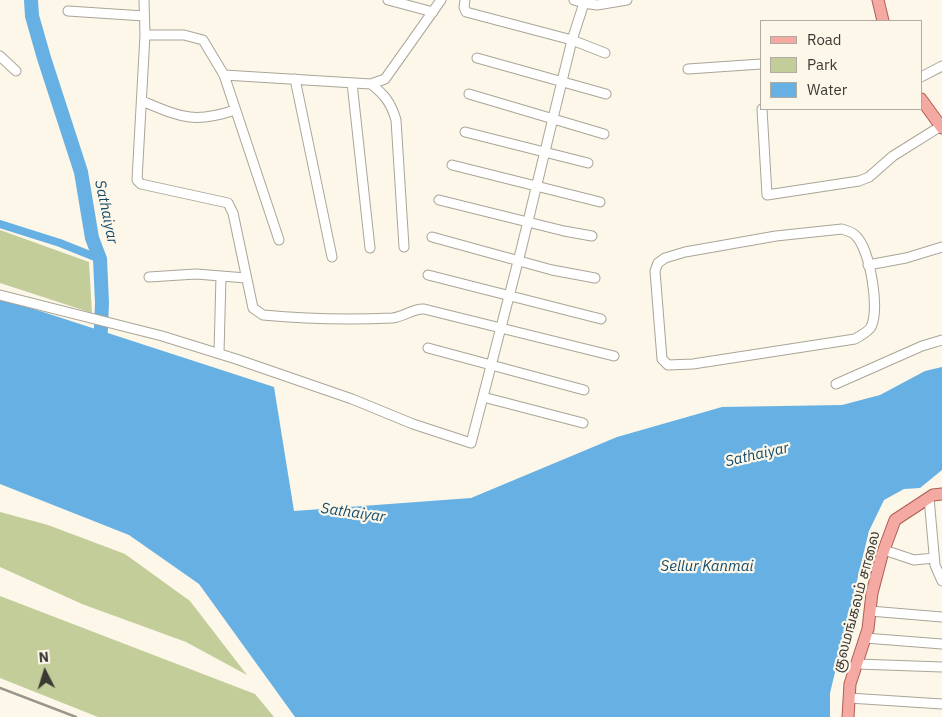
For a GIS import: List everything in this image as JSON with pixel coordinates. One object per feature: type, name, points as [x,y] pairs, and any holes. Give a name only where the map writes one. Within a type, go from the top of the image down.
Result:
[{"type":"main road","points":[[878,0],[883,20]]},
{"type":"main road","points":[[922,100],[942,127]]},
{"type":"main road","name":"குலமங்கலம் சாலை","points":[[848,717],[850,684],[865,638],[872,593],[884,550],[896,520],[934,496]]},
{"type":"street","points":[[144,0],[145,34],[138,182],[228,203],[233,213],[253,308],[263,315],[320,320],[401,317],[415,310],[502,327],[614,356]]},
{"type":"street","points":[[388,0],[432,12]]},
{"type":"street","points":[[224,75],[371,84],[385,79],[441,0]]},
{"type":"street","points":[[465,0],[464,7],[466,12],[572,40],[605,52]]},
{"type":"street","points":[[574,0],[596,4],[627,0]]},
{"type":"street","points":[[0,295],[162,336],[219,353],[352,399],[413,424],[470,443],[502,327],[561,81],[584,3]]},
{"type":"street","points":[[68,12],[144,16]]},
{"type":"street","points":[[145,34],[184,35],[203,40],[224,75],[279,240]]},
{"type":"street","points":[[0,56],[16,71]]},
{"type":"street","points":[[477,58],[506,65],[531,75],[561,81],[606,94]]},
{"type":"street","points":[[688,69],[760,64]]},
{"type":"street","points":[[922,76],[942,66]]},
{"type":"street","points":[[296,79],[332,257]]},
{"type":"street","points":[[352,83],[370,248]]},
{"type":"street","points":[[371,84],[385,96],[392,106],[396,120],[404,246]]},
{"type":"street","points":[[468,94],[553,117],[604,134]]},
{"type":"street","points":[[142,101],[181,117],[196,119],[217,116],[235,110]]},
{"type":"street","points":[[762,110],[768,195],[859,181],[869,177],[893,156],[942,127]]},
{"type":"street","points":[[465,132],[544,154],[588,163]]},
{"type":"street","points":[[452,165],[600,202]]},
{"type":"street","points":[[439,200],[592,236]]},
{"type":"street","points":[[842,229],[855,234],[861,242],[866,251],[868,265],[874,315],[867,332],[855,339],[678,366],[668,365],[662,359],[655,271],[658,263],[665,258],[684,252],[776,236],[842,229]]},
{"type":"street","points":[[432,237],[552,270],[595,278]]},
{"type":"street","points":[[868,265],[906,258],[942,247]]},
{"type":"street","points":[[149,276],[196,274],[246,278]]},
{"type":"street","points":[[428,274],[509,296],[577,311],[601,319]]},
{"type":"street","points":[[219,353],[220,276]]},
{"type":"street","points":[[836,384],[922,346],[942,340]]},
{"type":"street","points":[[428,348],[584,390]]},
{"type":"street","points":[[483,397],[582,424]]},
{"type":"street","points":[[934,496],[934,558],[942,580]]},
{"type":"street","points":[[884,550],[914,560],[934,558]]},
{"type":"street","points":[[870,611],[942,617]]},
{"type":"street","points":[[865,638],[942,644]]},
{"type":"street","points":[[857,664],[942,668]]},
{"type":"street","points":[[849,698],[942,704]]},
{"type":"green space","points":[[0,230],[89,262],[92,313],[0,283]]},
{"type":"green space","points":[[0,512],[48,525],[125,554],[190,601],[247,675],[186,642],[82,604],[0,567]]},
{"type":"green space","points":[[0,596],[255,694],[274,717],[98,717],[0,678]]},
{"type":"water","name":"Sellur Kanmai","points":[[0,298],[274,387],[294,511],[471,498],[617,437],[722,407],[842,405],[880,395],[925,371],[942,367],[942,470],[920,488],[904,489],[884,500],[869,531],[830,693],[830,717],[295,717],[199,584],[129,535],[0,484]]},
{"type":"waterway","name":"Sathaiyar","points":[[31,0],[32,16],[44,58],[81,172],[92,238],[100,259],[102,303],[100,350]]},
{"type":"waterway","points":[[0,224],[60,243],[100,259]]},
{"type":"railway","points":[[0,688],[76,717]]}]
